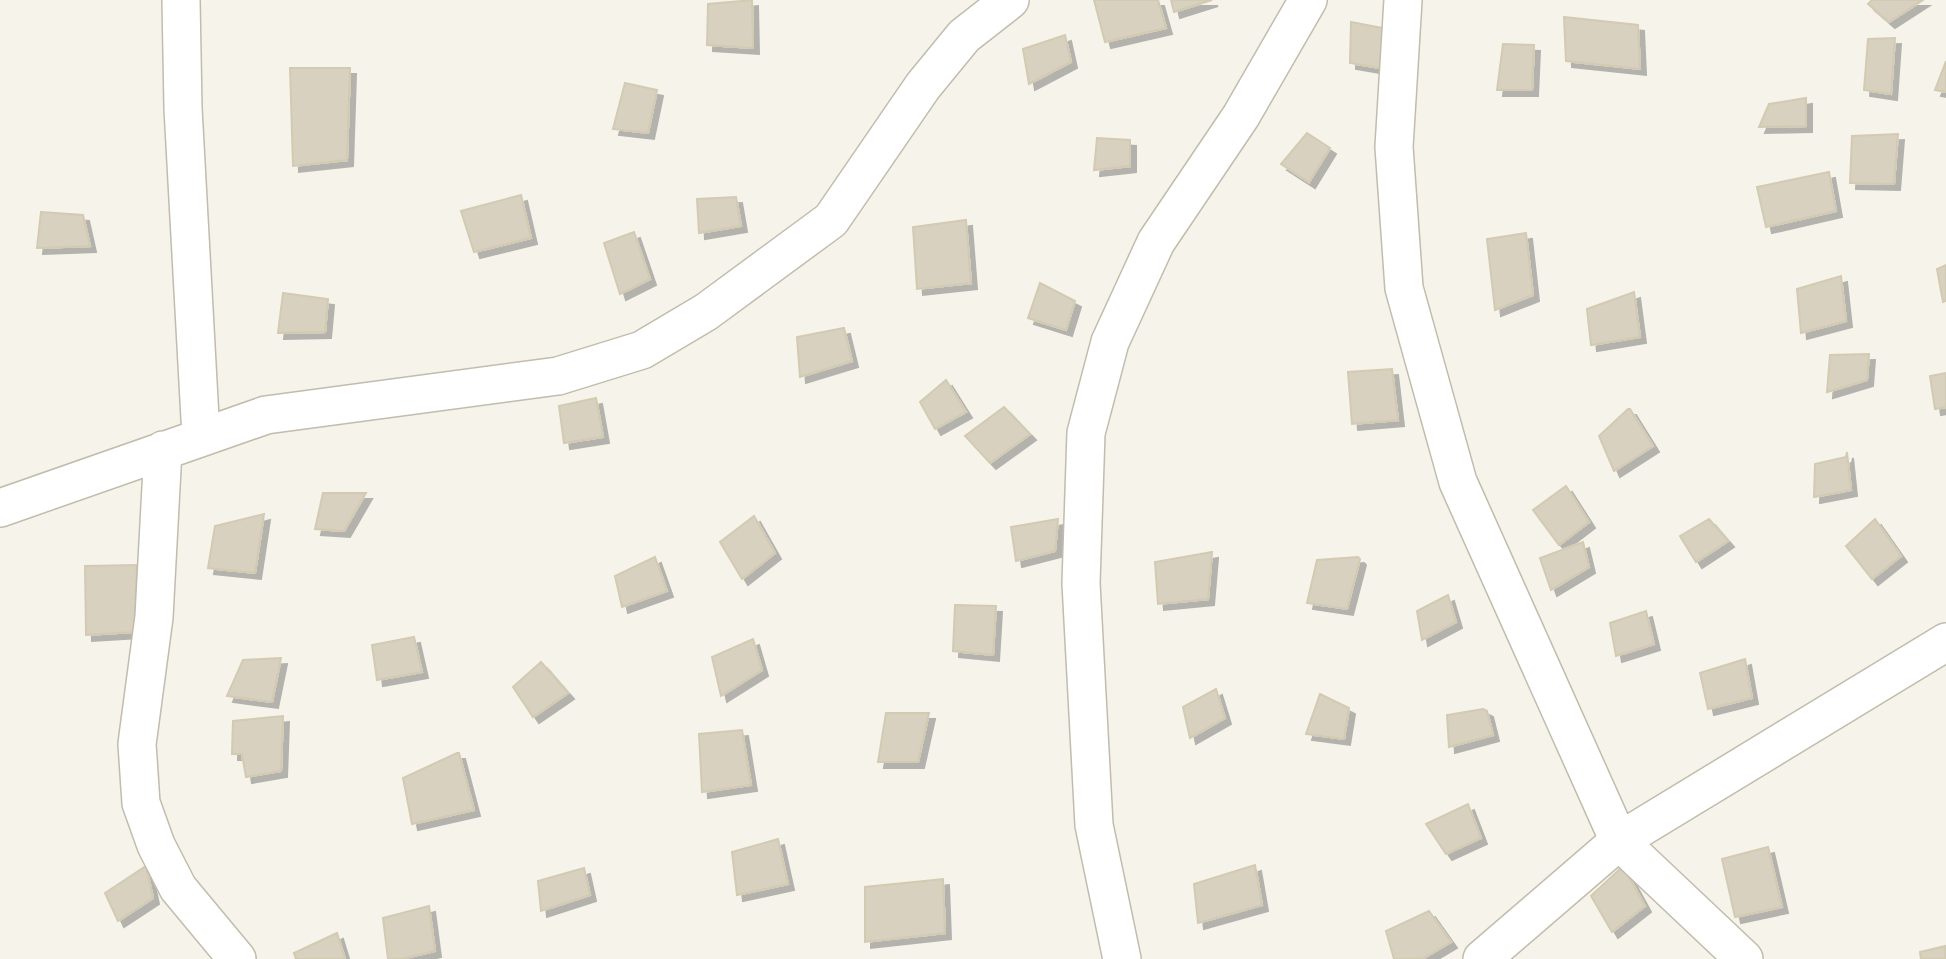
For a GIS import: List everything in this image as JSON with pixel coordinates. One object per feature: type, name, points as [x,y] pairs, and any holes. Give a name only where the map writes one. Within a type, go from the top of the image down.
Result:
[{"type":"street","points":[[181,0],[183,108],[201,437]]},
{"type":"street","points":[[0,508],[266,415],[558,376],[642,350],[706,312],[831,220],[923,86],[964,36],[1010,0]]},
{"type":"street","points":[[1122,959],[1094,825],[1081,583],[1086,433],[1110,342],[1156,242],[1241,116],[1308,0]]},
{"type":"street","points":[[1404,0],[1394,147],[1404,288],[1458,482],[1619,841],[1744,959]]},
{"type":"street","points":[[163,450],[154,617],[136,744],[141,803],[156,845],[178,888],[237,959]]},
{"type":"street","points":[[1482,959],[1619,841],[1946,642]]},
{"type":"building","points":[[752,0],[753,48],[707,45],[708,4]]},
{"type":"building","points":[[1094,0],[1158,0],[1166,28],[1105,42]]},
{"type":"building","points":[[1171,0],[1212,0],[1174,12]]},
{"type":"building","points":[[1872,0],[1923,0],[1889,22],[1868,4]]},
{"type":"building","points":[[1564,17],[1638,25],[1640,69],[1566,61]]},
{"type":"building","points":[[1351,22],[1393,30],[1386,69],[1350,63]]},
{"type":"building","points":[[1065,35],[1071,62],[1029,84],[1023,49]]},
{"type":"building","points":[[1895,38],[1891,94],[1864,90],[1868,39]]},
{"type":"building","points":[[1503,44],[1534,45],[1532,90],[1497,90]]},
{"type":"building","points":[[1946,61],[1946,92],[1935,90]]},
{"type":"building","points":[[290,68],[350,68],[347,160],[293,166]]},
{"type":"building","points":[[625,83],[657,90],[648,133],[613,129]]},
{"type":"building","points":[[1806,98],[1806,126],[1759,127],[1769,104]]},
{"type":"building","points":[[1307,133],[1330,148],[1309,182],[1281,164]]},
{"type":"building","points":[[1898,134],[1894,184],[1850,183],[1852,136]]},
{"type":"building","points":[[1097,138],[1130,140],[1130,166],[1094,170]]},
{"type":"building","points":[[1829,172],[1836,211],[1766,227],[1757,187]]},
{"type":"building","points":[[521,195],[531,238],[474,252],[461,211]]},
{"type":"building","points":[[736,197],[741,226],[699,233],[697,199]]},
{"type":"building","points":[[41,212],[83,215],[90,246],[37,248]]},
{"type":"building","points":[[966,220],[971,283],[917,289],[913,227]]},
{"type":"building","points":[[634,232],[650,279],[620,294],[604,243]]},
{"type":"building","points":[[1526,233],[1533,295],[1495,310],[1487,239]]},
{"type":"building","points":[[1946,265],[1946,301],[1943,302],[1937,269]]},
{"type":"building","points":[[1841,276],[1846,321],[1801,333],[1797,289]]},
{"type":"building","points":[[1040,283],[1075,301],[1066,330],[1028,318]]},
{"type":"building","points":[[1634,292],[1640,337],[1591,345],[1587,309]]},
{"type":"building","points":[[283,293],[328,299],[325,332],[278,333]]},
{"type":"building","points":[[844,328],[852,361],[800,377],[797,337]]},
{"type":"building","points":[[1869,354],[1867,380],[1827,392],[1830,355]]},
{"type":"building","points":[[1392,369],[1398,420],[1352,424],[1348,372]]},
{"type":"building","points":[[1946,373],[1946,407],[1935,409],[1930,376]]},
{"type":"building","points":[[946,380],[966,412],[935,429],[920,402]]},
{"type":"building","points":[[596,398],[603,437],[564,443],[559,406]]},
{"type":"building","points":[[1004,407],[1030,434],[990,463],[965,436]]},
{"type":"building","points":[[1628,409],[1653,446],[1614,471],[1599,436]]},
{"type":"building","points":[[1847,452],[1851,490],[1814,497],[1815,464],[1846,457]]},
{"type":"building","points":[[1566,486],[1589,522],[1559,545],[1533,510]]},
{"type":"building","points":[[323,493],[366,493],[344,531],[315,529]]},
{"type":"building","points":[[264,514],[255,573],[208,568],[215,526]]},
{"type":"building","points":[[754,516],[775,553],[742,579],[720,542]]},
{"type":"building","points":[[1058,519],[1055,551],[1016,561],[1011,527]]},
{"type":"building","points":[[1709,519],[1728,541],[1696,562],[1680,536]]},
{"type":"building","points":[[1875,519],[1901,556],[1872,579],[1846,546]]},
{"type":"building","points":[[1583,542],[1589,567],[1551,590],[1540,558]]},
{"type":"building","points":[[1212,552],[1208,599],[1158,604],[1155,562]]},
{"type":"building","points":[[655,557],[667,591],[622,607],[615,576]]},
{"type":"building","points":[[1360,559],[1347,609],[1307,603],[1317,560]]},
{"type":"building","points":[[137,565],[134,632],[86,635],[85,566]]},
{"type":"building","points":[[1448,595],[1456,622],[1422,640],[1417,611]]},
{"type":"building","points":[[955,605],[996,606],[993,655],[953,651]]},
{"type":"building","points":[[1646,611],[1654,644],[1616,656],[1610,623]]},
{"type":"building","points":[[414,637],[422,672],[377,680],[372,645]]},
{"type":"building","points":[[753,639],[762,670],[721,696],[712,657]]},
{"type":"building","points":[[281,658],[272,702],[227,696],[243,660]]},
{"type":"building","points":[[1745,659],[1752,698],[1708,709],[1700,673]]},
{"type":"building","points":[[541,662],[568,693],[533,717],[513,687]]},
{"type":"building","points":[[1216,689],[1225,718],[1190,738],[1183,707]]},
{"type":"building","points":[[1320,694],[1349,708],[1344,739],[1306,734]]},
{"type":"building","points":[[1483,709],[1487,711],[1493,735],[1449,747],[1447,715]]},
{"type":"building","points":[[886,713],[929,713],[918,762],[878,762]]},
{"type":"building","points":[[283,716],[281,771],[246,777],[242,754],[232,754],[233,721]]},
{"type":"building","points":[[742,730],[751,785],[702,792],[699,734]]},
{"type":"building","points":[[457,753],[474,810],[412,824],[403,778]]},
{"type":"building","points":[[1468,804],[1481,838],[1446,854],[1426,824]]},
{"type":"building","points":[[778,839],[788,884],[737,895],[732,852]]},
{"type":"building","points":[[1768,847],[1782,907],[1735,917],[1722,859]]},
{"type":"building","points":[[1255,865],[1262,905],[1198,923],[1194,884]]},
{"type":"building","points":[[146,866],[153,898],[118,921],[105,893]]},
{"type":"building","points":[[1623,866],[1645,906],[1612,932],[1591,896]]},
{"type":"building","points":[[584,868],[590,895],[541,911],[538,881]]},
{"type":"building","points":[[943,879],[945,933],[865,942],[865,887]]},
{"type":"building","points":[[429,906],[435,951],[401,959],[388,959],[383,918]]},
{"type":"building","points":[[1429,911],[1451,942],[1422,959],[1394,959],[1386,931]]},
{"type":"building","points":[[337,933],[345,959],[296,959],[294,953]]},
{"type":"building","points":[[1945,946],[1946,959],[1921,959],[1920,952]]}]
